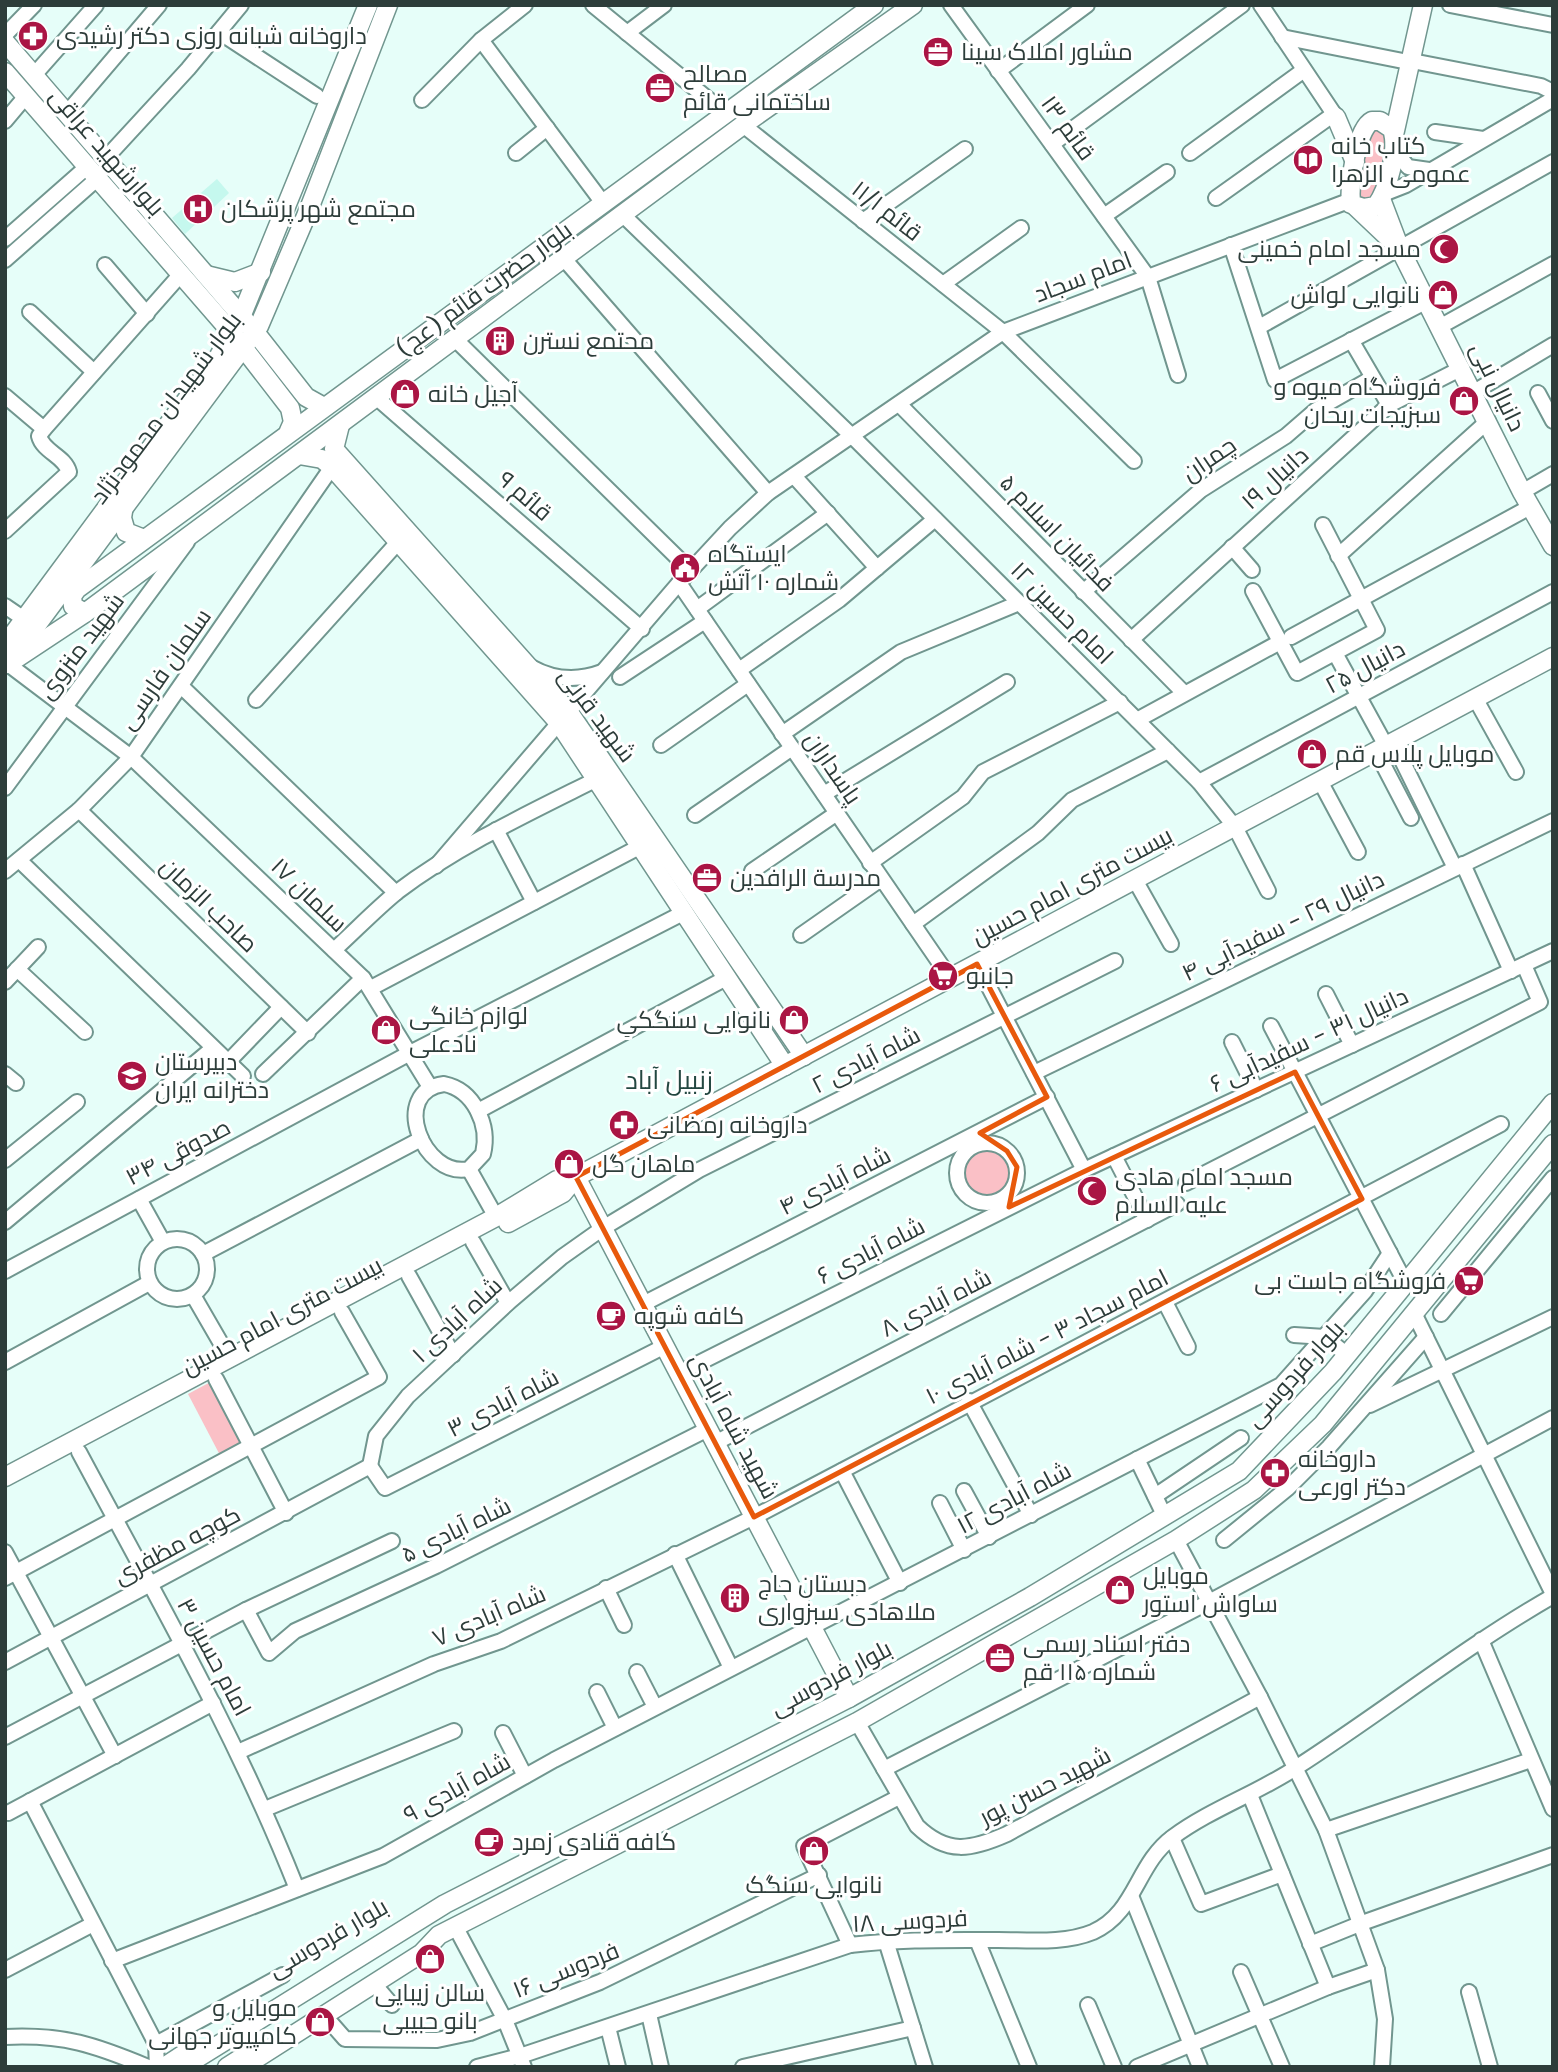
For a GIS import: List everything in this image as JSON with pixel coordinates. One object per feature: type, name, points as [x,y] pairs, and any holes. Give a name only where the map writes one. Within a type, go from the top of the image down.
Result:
[{"type":"main road","name":"بلوار شهیدان محمودنژاد","points":[[5,645],[219,356],[241,317],[261,272],[368,5]]},
{"type":"main road","name":"بلوار شهیدان محمودنژاد","points":[[6,665],[255,332],[309,209],[388,5]]},
{"type":"main road","name":"بلوار حضرت قائم (عج)","points":[[85,613],[73,606],[72,596],[77,589],[289,431],[874,5]]},
{"type":"main road","name":"بلوار حضرت قائم (عج)","points":[[6,665],[85,613],[565,260],[743,125],[913,5]]},
{"type":"main road","points":[[1414,5],[1408,61],[1382,197],[1376,206],[1354,204],[1355,162],[1361,132],[1393,99],[1408,61],[1423,5]]},
{"type":"main road","name":"بلوارشهید عراقی","points":[[5,42],[255,332],[306,397],[324,407]]},
{"type":"main road","name":"بلوارشهید عراقی","points":[[5,72],[232,333],[290,408]]},
{"type":"main road","points":[[726,114],[743,125]]},
{"type":"main road","points":[[1335,115],[1345,122],[1386,123],[1394,142]]},
{"type":"main road","points":[[1335,115],[1355,162]]},
{"type":"main road","name":"دانیال نبی","points":[[1382,197],[1400,249],[1526,499],[1553,546]]},
{"type":"main road","name":"دانیال نبی","points":[[1354,204],[1400,249]]},
{"type":"main road","points":[[205,275],[235,282],[261,272]]},
{"type":"main road","points":[[290,408],[302,412],[307,408],[306,397]]},
{"type":"main road","points":[[289,431],[293,422],[290,408]]},
{"type":"main road","points":[[299,455],[329,458],[340,425]]},
{"type":"main road","name":"شهید قرنی","points":[[329,458],[399,541],[563,717],[597,779],[785,1066]]},
{"type":"main road","name":"شهید قرنی","points":[[329,458],[526,664],[804,1056]]},
{"type":"main road","points":[[124,505],[122,518],[126,531],[144,539]]},
{"type":"main road","name":"بیست متری امام حسین","points":[[5,1490],[79,1452],[213,1374],[230,1359],[496,1217],[557,1180],[576,1177],[1553,657]]},
{"type":"main road","name":"بلوار فردوسی","points":[[164,2067],[396,1922],[426,1917],[849,1698],[1030,1597],[1239,1471],[1347,1355],[1553,1103]]},
{"type":"main road","name":"بلوار فردوسی","points":[[243,2067],[422,1954],[447,1930],[857,1722],[1176,1540],[1264,1481],[1323,1424],[1553,1144]]},
{"type":"main road","name":"بیست متری امام حسین","points":[[5,1477],[342,1312],[563,1193],[576,1177]]},
{"type":"main road","name":"شهید شاه آبادی","points":[[576,1177],[849,1698]]},
{"type":"main road","points":[[183,2067],[426,1917]]},
{"type":"main road","points":[[227,2067],[447,1930]]},
{"type":"street","points":[[5,35],[34,5]]},
{"type":"street","points":[[35,74],[96,5]]},
{"type":"street","points":[[66,114],[159,5]]},
{"type":"street","points":[[106,158],[241,5]]},
{"type":"street","points":[[422,100],[481,40],[525,5]]},
{"type":"street","points":[[593,5],[726,114]]},
{"type":"street","points":[[627,33],[664,5]]},
{"type":"street","name":"قائم ۱۳","points":[[951,5],[1148,277],[1178,375]]},
{"type":"street","points":[[998,71],[1087,5]]},
{"type":"street","points":[[1052,144],[1242,5]]},
{"type":"street","points":[[1216,198],[1335,115],[1261,5]]},
{"type":"street","points":[[1450,5],[1553,25]]},
{"type":"street","points":[[219,32],[317,96]]},
{"type":"street","points":[[1282,37],[1541,86],[1553,92]]},
{"type":"street","points":[[481,40],[603,202]]},
{"type":"street","points":[[1190,153],[1304,70]]},
{"type":"street","points":[[5,121],[26,96]]},
{"type":"street","points":[[1382,197],[1553,99]]},
{"type":"street","name":"قائم ۱۱/۱","points":[[743,125],[1003,332],[1135,461]]},
{"type":"street","points":[[516,153],[547,128]]},
{"type":"street","points":[[1435,132],[1483,139]]},
{"type":"street","points":[[1394,142],[1408,167],[1429,170]]},
{"type":"street","points":[[863,221],[965,149]]},
{"type":"street","points":[[1259,327],[1553,162]]},
{"type":"street","points":[[5,239],[93,172]]},
{"type":"street","points":[[5,260],[93,172]]},
{"type":"street","points":[[1104,216],[1167,172]]},
{"type":"street","name":"امام سجاد","points":[[436,866],[680,583],[730,528],[768,493],[1003,332],[1231,245],[1354,204]]},
{"type":"street","name":"امام حسین ۱۲","points":[[624,216],[852,436],[1199,782],[1235,827],[1268,891]]},
{"type":"street","points":[[943,284],[1021,228]]},
{"type":"street","points":[[1231,245],[1275,380],[1427,301]]},
{"type":"street","points":[[565,260],[768,493]]},
{"type":"street","points":[[1441,326],[1553,264]]},
{"type":"street","points":[[105,265],[147,314]]},
{"type":"street","points":[[5,531],[69,472],[67,465],[42,444],[39,436],[181,274]]},
{"type":"street","points":[[30,312],[94,372]]},
{"type":"street","points":[[456,340],[691,571]]},
{"type":"street","points":[[1351,340],[1389,405]]},
{"type":"street","points":[[1474,392],[1553,345]]},
{"type":"street","name":"دانیال ۱۹","points":[[1131,640],[1389,405],[1462,368]]},
{"type":"street","name":"چمران","points":[[1083,592],[1201,490],[1286,436],[1315,410],[1372,378]]},
{"type":"street","points":[[1538,393],[1553,421]]},
{"type":"street","points":[[5,396],[44,429]]},
{"type":"street","name":"قائم ۹","points":[[377,398],[642,629]]},
{"type":"street","name":"فدائیان اسلام ۵","points":[[899,404],[1184,693]]},
{"type":"street","points":[[1338,556],[1488,421]]},
{"type":"street","name":"سلمان فارسی","points":[[5,871],[79,810],[131,757],[181,686],[329,458]]},
{"type":"street","points":[[1137,720],[1361,600],[1526,499],[1553,474]]},
{"type":"street","points":[[794,476],[877,568]]},
{"type":"street","points":[[620,677],[828,513]]},
{"type":"street","points":[[739,670],[839,600],[935,519]]},
{"type":"street","points":[[1253,591],[1285,639],[1297,673],[1377,630],[1323,525]]},
{"type":"street","name":"شهید منزوی","points":[[5,788],[194,532]]},
{"type":"street","points":[[256,700],[399,541]]},
{"type":"street","points":[[1232,547],[1252,570]]},
{"type":"street","name":"پاسداران","points":[[680,583],[950,978]]},
{"type":"street","name":"دانیال ۲۵","points":[[1199,782],[1553,592]]},
{"type":"street","points":[[782,734],[901,652],[1019,603]]},
{"type":"street","points":[[5,606],[24,619]]},
{"type":"street","points":[[1186,1183],[1540,1002],[1385,746],[1335,653]]},
{"type":"street","points":[[526,664],[561,678],[583,678],[604,672]]},
{"type":"street","name":"سلمان ۱۷","points":[[6,665],[131,757],[334,950],[367,983],[430,1087]]},
{"type":"street","points":[[824,794],[1007,682]]},
{"type":"street","points":[[661,745],[748,684]]},
{"type":"street","points":[[181,686],[396,893]]},
{"type":"street","points":[[1475,698],[1516,772]]},
{"type":"street","points":[[870,863],[963,797],[984,772],[1119,702]]},
{"type":"street","points":[[1385,746],[1411,818]]},
{"type":"street","points":[[695,816],[792,748]]},
{"type":"street","points":[[913,924],[1038,833],[1072,800],[1168,751]]},
{"type":"street","points":[[334,950],[396,893],[436,866],[496,830],[597,779]]},
{"type":"street","points":[[1320,781],[1358,852]]},
{"type":"street","name":"صاحب الزمان","points":[[79,810],[307,1032]]},
{"type":"street","points":[[751,871],[836,813]]},
{"type":"street","name":"دانیال ۲۹ - سفیدآبی ۴","points":[[1034,1073],[1553,821]]},
{"type":"street","points":[[496,830],[534,902]]},
{"type":"street","points":[[263,1074],[307,1032],[367,983],[534,902],[641,845]]},
{"type":"street","points":[[19,860],[243,1076]]},
{"type":"street","points":[[801,936],[881,879]]},
{"type":"street","points":[[1135,880],[1171,944]]},
{"type":"street","name":"صدوقی ۳۴","points":[[5,1271],[410,1053],[685,912]]},
{"type":"street","points":[[5,982],[38,947]]},
{"type":"street","name":"دانیال ۳۱ - سفیدآبی ۶","points":[[1084,1170],[1553,951]]},
{"type":"street","name":"شاه آبادی ۲","points":[[603,1228],[699,1170],[1115,961]]},
{"type":"street","points":[[977,964],[1084,1170]]},
{"type":"street","points":[[17,969],[85,1032]]},
{"type":"street","points":[[478,1111],[728,977]]},
{"type":"street","points":[[1326,994],[1352,1045]]},
{"type":"street","points":[[229,1062],[281,1007]]},
{"type":"street","points":[[1271,1026],[1406,1283]]},
{"type":"street","points":[[1232,1042],[1255,1090]]},
{"type":"street","points":[[5,1223],[213,1048]]},
{"type":"street","points":[[453,1086],[478,1111],[485,1146],[479,1161],[469,1169],[459,1171],[443,1166],[421,1139],[415,1120],[418,1100],[430,1087],[453,1086]]},
{"type":"street","name":"شاه آبادی ۴","points":[[643,1304],[970,1144],[1047,1097]]},
{"type":"street","points":[[5,1160],[77,1102]]},
{"type":"street","name":"امام سجاد ۳ - شاه آبادی ۱۰","points":[[754,1517],[969,1401],[1165,1302],[1501,1124]]},
{"type":"street","points":[[203,1254],[421,1139]]},
{"type":"street","points":[[991,1143],[1007,1151],[1013,1158],[1017,1167],[1015,1186],[1001,1206],[977,1202],[962,1190],[958,1182],[959,1162],[970,1144],[991,1143]]},
{"type":"street","points":[[1114,1156],[1147,1220]]},
{"type":"street","points":[[469,1169],[496,1217]]},
{"type":"street","name":"شاه آبادی ۶","points":[[679,1373],[1001,1206],[1084,1170]]},
{"type":"street","points":[[1441,1314],[1553,1178]]},
{"type":"street","points":[[139,1199],[163,1242]]},
{"type":"street","name":"شاه آبادی ۸","points":[[712,1436],[1177,1204]]},
{"type":"street","name":"شاه آبادی ۱","points":[[370,1466],[376,1436],[408,1396],[508,1303],[562,1257],[603,1228]]},
{"type":"street","points":[[183,1239],[195,1244],[203,1254],[207,1272],[205,1281],[193,1295],[169,1299],[149,1283],[146,1274],[150,1255],[163,1242],[183,1239]]},
{"type":"street","points":[[473,1242],[508,1303]]},
{"type":"street","name":"شاه آبادی ۱۲","points":[[812,1628],[1238,1409],[1289,1380],[1365,1291],[1390,1253]]},
{"type":"street","points":[[409,1276],[453,1354]]},
{"type":"street","points":[[5,1362],[149,1283]]},
{"type":"street","points":[[193,1295],[230,1359]]},
{"type":"street","points":[[1165,1302],[1188,1347]]},
{"type":"street","points":[[11,1575],[114,1517],[379,1377],[342,1312]]},
{"type":"street","points":[[1414,1313],[1553,1595]]},
{"type":"street","points":[[1365,1407],[1443,1372],[1553,1317]]},
{"type":"street","points":[[1294,1335],[1325,1337],[1347,1355]]},
{"type":"street","points":[[1224,1540],[1288,1488],[1365,1407],[1426,1337]]},
{"type":"street","name":"شاه آبادی ۳","points":[[370,1466],[385,1488],[665,1346]]},
{"type":"street","points":[[213,1374],[286,1513]]},
{"type":"street","points":[[969,1401],[1031,1516]]},
{"type":"street","points":[[884,1769],[1209,1602],[1553,1418]]},
{"type":"street","name":"شاه آبادی ۵","points":[[246,1610],[269,1653],[295,1631],[712,1436]]},
{"type":"street","points":[[1155,1496],[1241,1438]]},
{"type":"street","name":"امام حسین ۳","points":[[79,1452],[238,1752],[265,1809],[297,1889]]},
{"type":"street","points":[[1137,1459],[1165,1517]]},
{"type":"street","name":"کوچه مظفری","points":[[5,1662],[370,1466]]},
{"type":"street","points":[[842,1471],[900,1583]]},
{"type":"street","points":[[964,1491],[989,1537]]},
{"type":"street","points":[[940,1503],[964,1550]]},
{"type":"street","name":"شاه آبادی ۷","points":[[238,1752],[434,1664],[501,1641],[754,1517]]},
{"type":"street","points":[[1176,1540],[1261,1697],[1326,1830],[1377,1970],[1385,2018],[1382,2067]]},
{"type":"street","points":[[5,1737],[246,1610],[393,1541]]},
{"type":"street","points":[[5,1552],[11,1575],[52,1637],[115,1756]]},
{"type":"street","points":[[675,1554],[731,1668]]},
{"type":"street","points":[[606,1588],[624,1625]]},
{"type":"street","name":"فردوسی ۱۸","points":[[478,2067],[522,2062],[608,2027],[850,1945],[886,1941],[1077,1937],[1108,1924],[1132,1898],[1150,1860],[1172,1838],[1297,1767],[1481,1640],[1553,1595]]},
{"type":"street","name":"شاه آبادی ۹","points":[[112,1961],[383,1856],[615,1728],[812,1628]]},
{"type":"street","points":[[1481,1640],[1553,1809]]},
{"type":"street","points":[[637,1672],[655,1707]]},
{"type":"street","points":[[597,1692],[615,1728]]},
{"type":"street","name":"شهید حسن پور","points":[[857,1722],[916,1826],[929,1838],[956,1848],[971,1847],[1007,1833],[1261,1697]]},
{"type":"street","points":[[8,1813],[213,1703]]},
{"type":"street","points":[[265,1809],[454,1731]]},
{"type":"street","points":[[503,1733],[525,1776]]},
{"type":"street","points":[[1326,1830],[1531,1760]]},
{"type":"street","points":[[1250,1795],[1328,1987]]},
{"type":"street","points":[[850,1945],[804,1846],[899,1797]]},
{"type":"street","points":[[30,1801],[156,2044],[158,2067]]},
{"type":"street","points":[[1172,1838],[1201,1904],[1282,1874]]},
{"type":"street","points":[[1310,1944],[1553,1855]]},
{"type":"street","name":"فردوسی ۱۶","points":[[324,2015],[345,2039],[437,2040],[470,2033],[648,1961],[819,1875]]},
{"type":"street","points":[[1132,1898],[1200,2067]]},
{"type":"street","points":[[5,1970],[93,1924]]},
{"type":"street","points":[[447,1930],[505,2020],[522,2062]]},
{"type":"street","points":[[977,1940],[1029,2067]]},
{"type":"street","points":[[886,1941],[925,2067]]},
{"type":"street","points":[[1137,2067],[1328,1987],[1377,1970]]},
{"type":"street","points":[[1241,1972],[1282,2067]]},
{"type":"street","points":[[156,2044],[283,1975]]},
{"type":"street","points":[[373,1984],[392,2005]]},
{"type":"street","points":[[1469,1993],[1490,2067]]},
{"type":"street","points":[[1088,2005],[1114,2067]]},
{"type":"street","points":[[649,2014],[661,2067]]},
{"type":"street","points":[[608,2027],[618,2067]]},
{"type":"street","points":[[743,2067],[913,2028]]},
{"type":"street","points":[[5,2037],[54,2036],[83,2042],[148,2067]]},
{"type":"highlighted area","points":[[977,964],[1047,1097],[980,1133],[1007,1151],[1017,1167],[1009,1207],[1295,1072],[1362,1199],[754,1517],[576,1177]]},
{"type":"shaded area","points":[[1382,128],[1387,138],[1377,196],[1372,201],[1358,200],[1357,190],[1367,136],[1371,130]]},
{"type":"shaded area","name":"مجتمع شهر پزشکان","points":[[217,179],[229,193],[185,234],[172,218]]},
{"type":"shaded area","points":[[986,1148],[996,1150],[1004,1156],[1010,1164],[1010,1184],[1004,1192],[996,1198],[986,1200],[976,1198],[968,1192],[962,1184],[960,1174],[962,1164],[968,1156],[976,1150]]},
{"type":"shaded area","points":[[216,1379],[249,1445],[222,1459],[188,1394]]},
{"type":"place","name":"داروخانه شبانه روزی دکتر رشیدی","points":[[33,36]]},
{"type":"place","name":"مشاور املاک سینا","points":[[938,52]]},
{"type":"place","name":"مصالح ساختمانی قائم","points":[[660,88]]},
{"type":"place","name":"کتاب خانه عمومی الزهرا","points":[[1308,160]]},
{"type":"place","name":"مجتمع شهر پزشکان","points":[[198,209]]},
{"type":"place","name":"مسجد امام خمینی","points":[[1444,249]]},
{"type":"place","name":"نانوایی لواش","points":[[1443,295]]},
{"type":"place","name":"محتمع نسترن","points":[[500,341]]},
{"type":"place","name":"آجیل خانه","points":[[405,394]]},
{"type":"place","name":"فروشگاه میوه و سبزیجات ریحان","points":[[1464,401]]},
{"type":"place","name":"ایستگاه شماره ۱۰ آتش","points":[[685,568]]},
{"type":"place","name":"موبایل پلاس قم","points":[[1312,754]]},
{"type":"place","name":"مدرسة الرافدین","points":[[707,878]]},
{"type":"place","name":"جانبو","points":[[943,976]]},
{"type":"place","name":"نانوایی سنگکیِ","points":[[794,1020]]},
{"type":"place","name":"لوازم خانگی نادعلی","points":[[386,1030]]},
{"type":"place","name":"دبیرستان دخترانه ایران","points":[[132,1076]]},
{"type":"place","name":"داروخانه رمضانی","points":[[624,1125]]},
{"type":"place","name":"ماهان گل","points":[[569,1164]]},
{"type":"place","name":"مسجد امام هادی علیه السلام","points":[[1092,1191]]},
{"type":"place","name":"فروشگاه جاست بی","points":[[1469,1281]]},
{"type":"place","name":"کافه شوپه","points":[[611,1316]]},
{"type":"place","name":"داروخانه دکتر اورعی","points":[[1275,1473]]},
{"type":"place","name":"موبایل ساواش استور","points":[[1120,1590]]},
{"type":"place","name":"دبستان حاج ملاهادی سبزواری","points":[[735,1598]]},
{"type":"place","name":"دفتر اسناد رسمی شماره ۱۱۵ قم","points":[[1000,1658]]},
{"type":"place","name":"کافه قنادی زمرد","points":[[489,1842]]},
{"type":"place","name":"نانوایی سنگک","points":[[814,1851]]},
{"type":"place","name":"سالن زیبایی بانو حبیبی","points":[[430,1959]]},
{"type":"place","name":"موبایل و کامپیوتر جهانی","points":[[320,2022]]},
{"type":"district","name":"زنبیل آباد","points":[[669,1080]]}]
